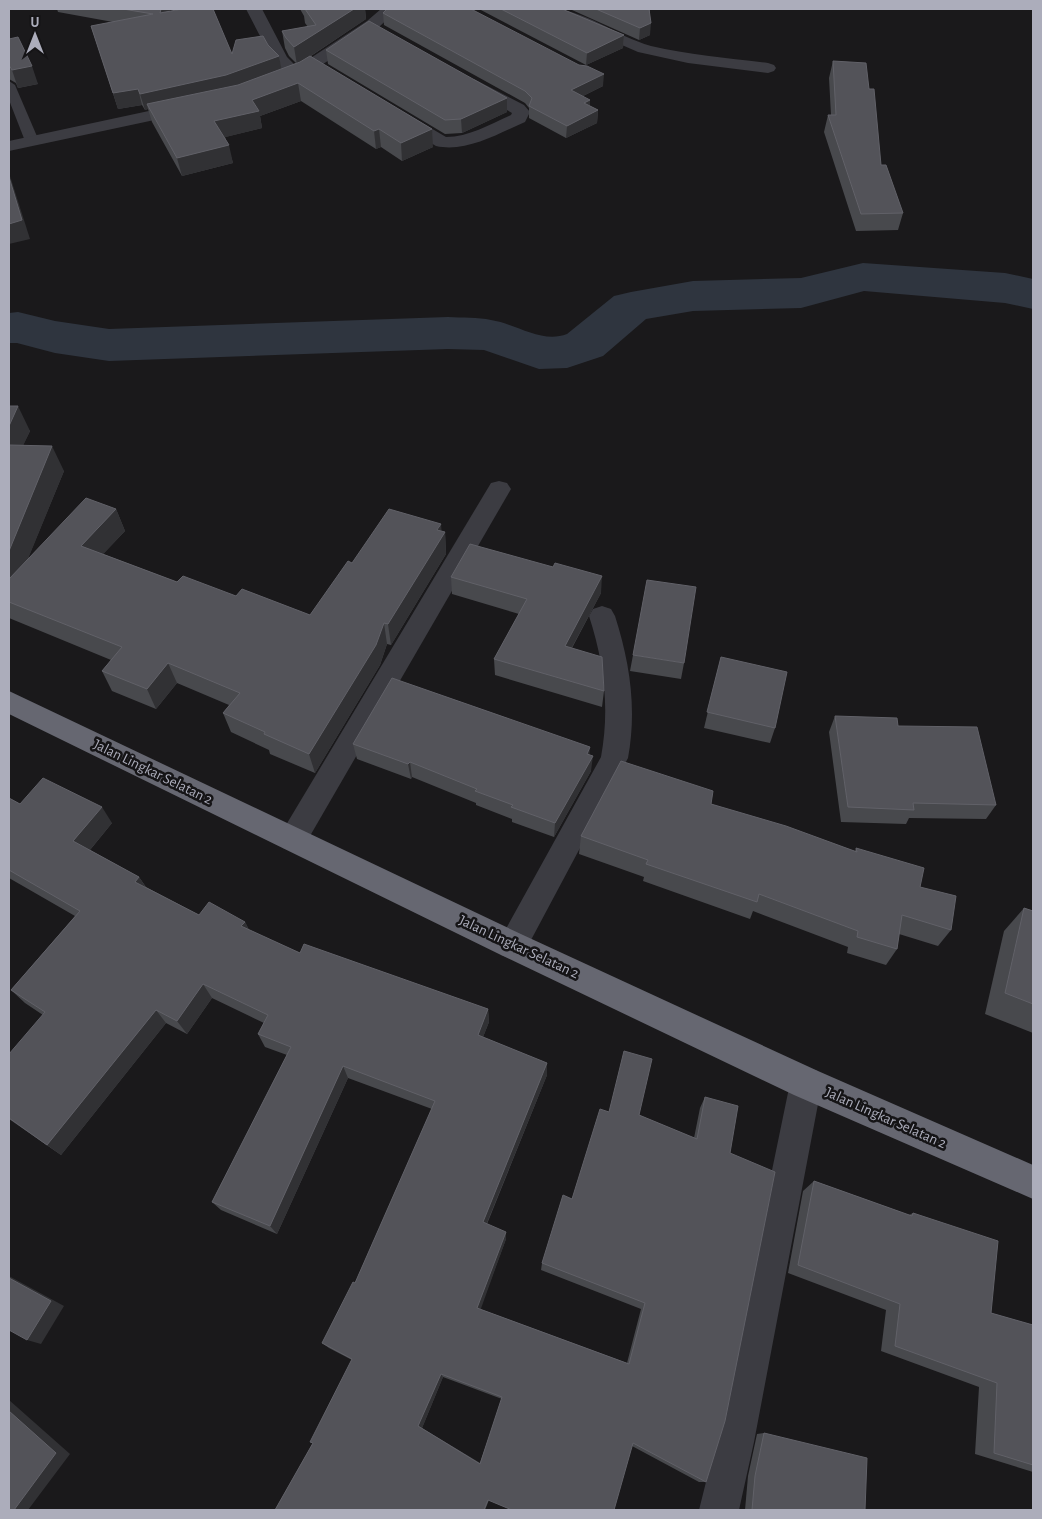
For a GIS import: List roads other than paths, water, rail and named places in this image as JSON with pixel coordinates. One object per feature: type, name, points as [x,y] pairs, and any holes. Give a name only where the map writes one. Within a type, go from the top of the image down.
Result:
[{"type":"highway","name":"Jalan Lingkar Selatan 2","points":[[9,702],[293,840],[806,1083],[1033,1182]]},
{"type":"street","points":[[254,9],[280,60],[296,75]]},
{"type":"street","points":[[270,84],[296,75],[370,26],[390,9]]},
{"type":"street","points":[[551,9],[644,49],[688,58],[768,68]]},
{"type":"street","points":[[370,26],[388,36]]},
{"type":"street","points":[[312,64],[328,74]]},
{"type":"street","points":[[385,108],[442,142],[465,140],[519,118],[521,112],[518,109],[457,75]]},
{"type":"street","points":[[9,146],[206,103]]},
{"type":"street","points":[[293,840],[499,489]]},
{"type":"street","points":[[512,944],[614,758],[620,723],[610,638],[602,616]]},
{"type":"street","points":[[719,1510],[735,1442],[806,1083]]},
{"type":"lane","points":[[9,85],[32,141]]},
{"type":"waterway","points":[[9,328],[18,327],[55,337],[109,345],[448,333],[490,335],[539,353],[567,352],[585,345],[631,307],[693,296],[801,293],[863,277],[1005,288],[1033,294]]}]
